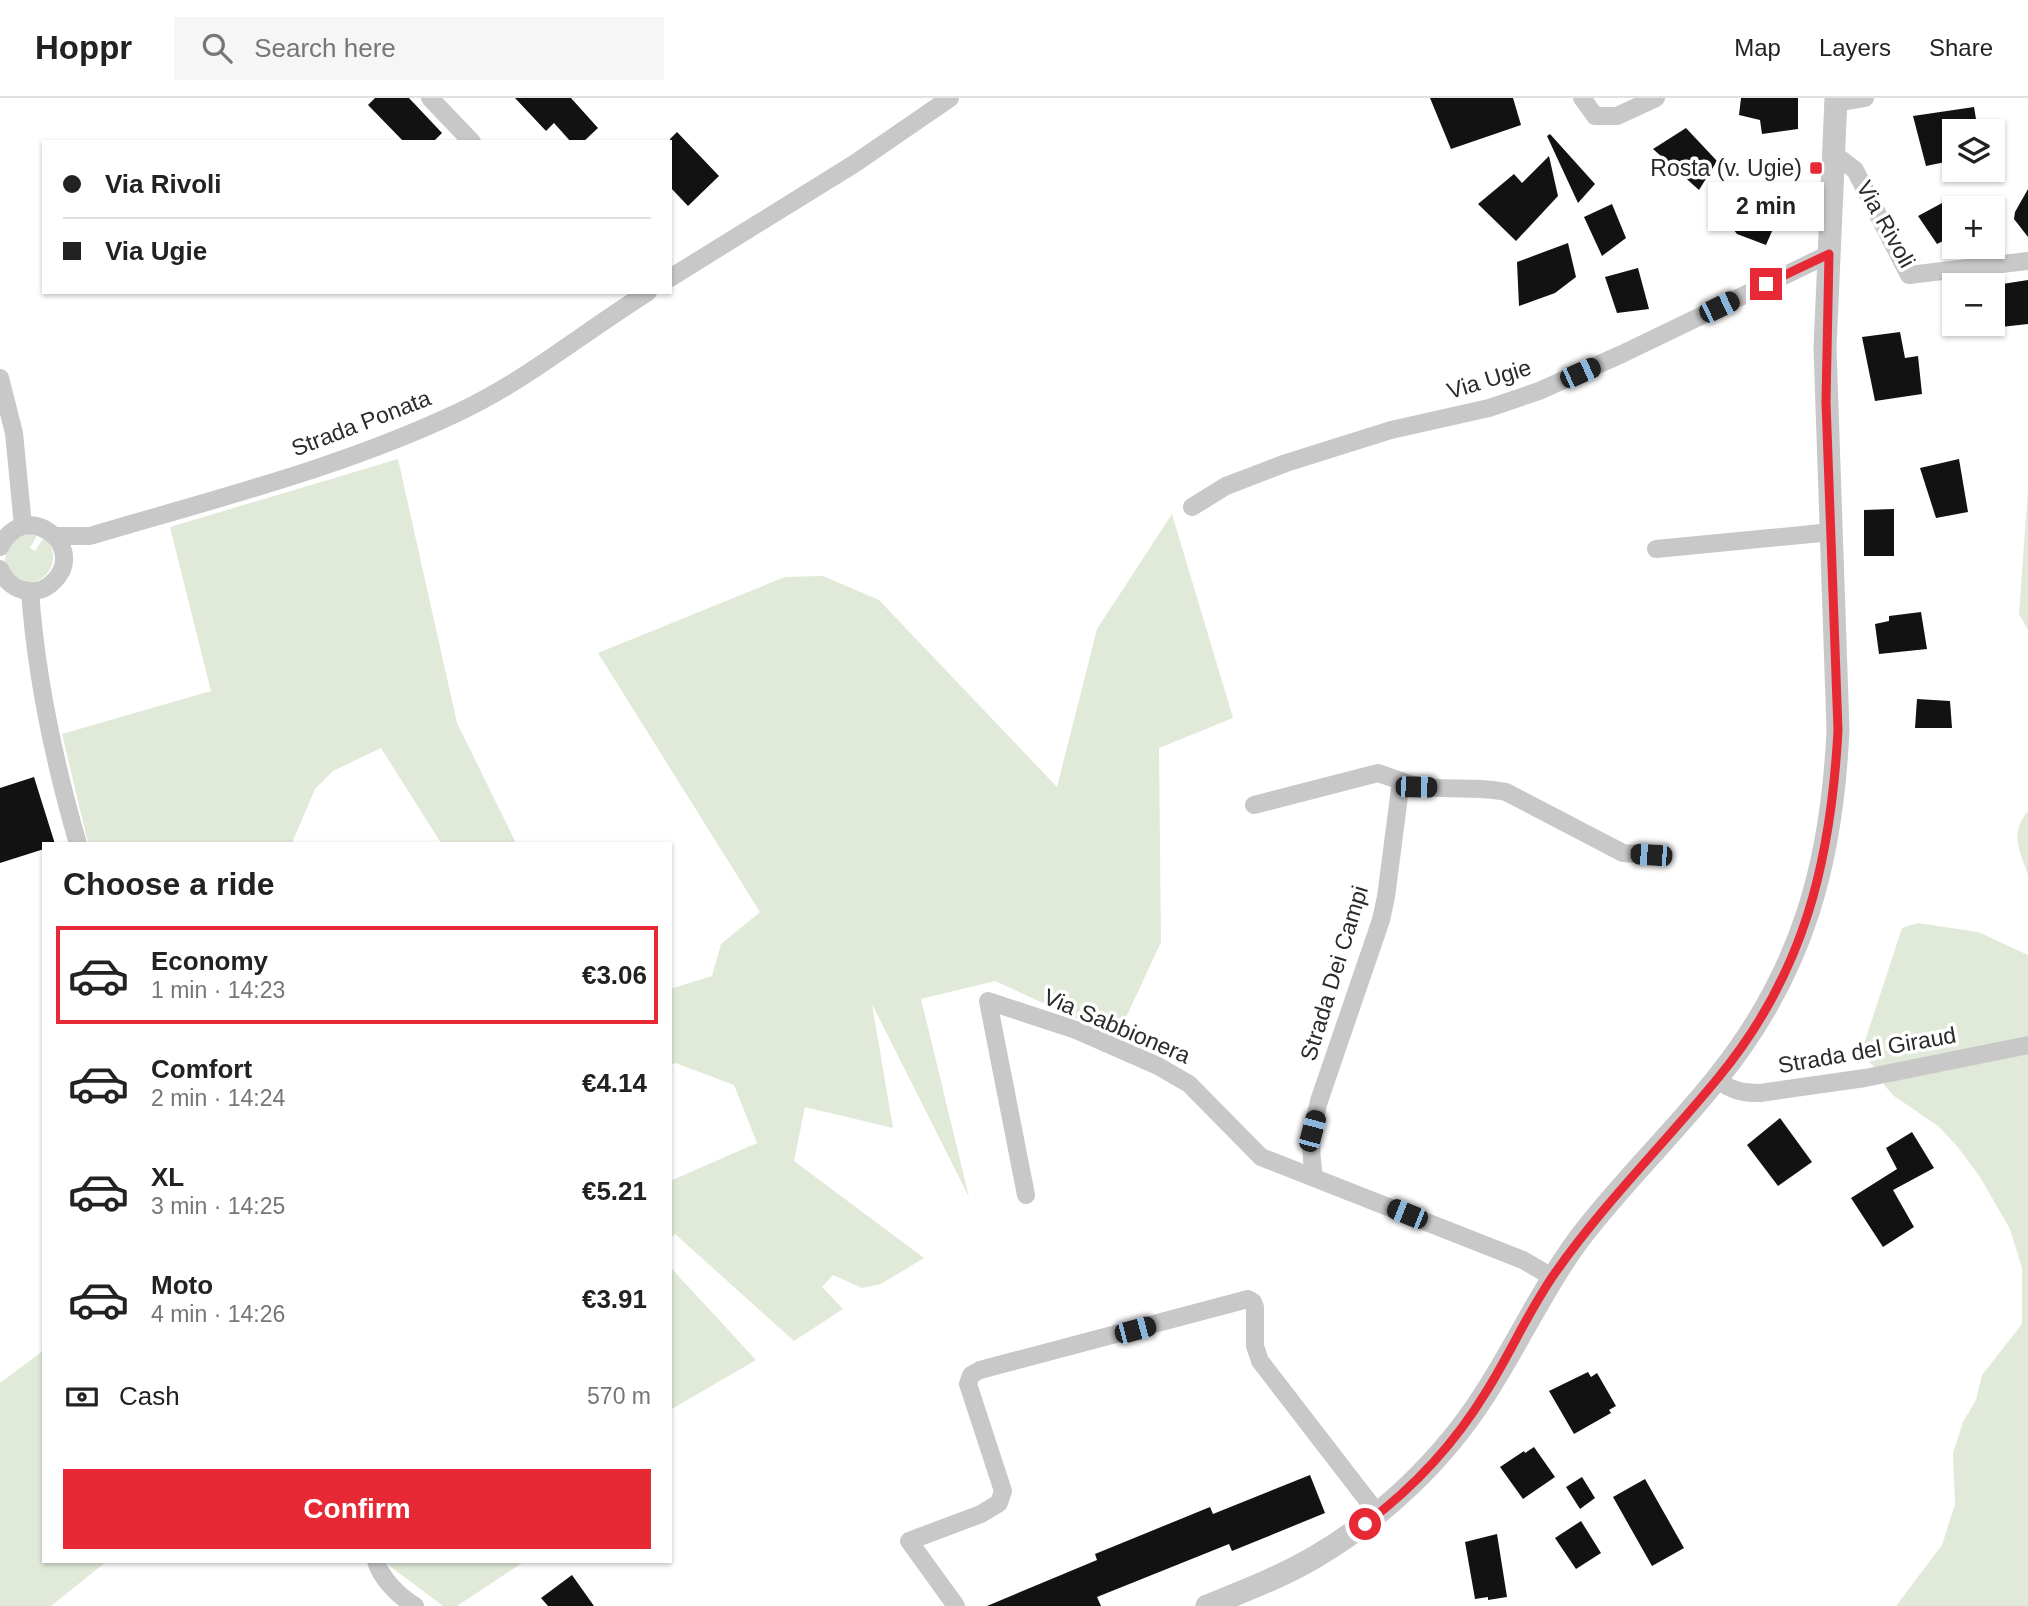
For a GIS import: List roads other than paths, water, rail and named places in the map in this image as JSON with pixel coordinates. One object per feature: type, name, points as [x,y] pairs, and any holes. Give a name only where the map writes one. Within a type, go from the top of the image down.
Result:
[{"type":"street","points":[[430,98],[470,140]]},
{"type":"street","points":[[672,277],[854,164],[950,98]]},
{"type":"street","points":[[1582,98],[1595,116],[1617,116],[1656,98]]},
{"type":"street","name":"Via Rivoli","points":[[1208,1606],[1271,1580],[1314,1557],[1378,1514],[1422,1473],[1466,1423],[1486,1393],[1552,1277],[1607,1205],[1717,1079],[1760,1019],[1782,980],[1807,918],[1819,878],[1830,827],[1836,779],[1838,730],[1825,348],[1829,254],[1836,101],[1865,98]]},
{"type":"street","name":"Via Rivoli","points":[[1834,154],[1855,170],[1909,275],[2028,261]]},
{"type":"street","name":"Via Ugie","points":[[1192,507],[1226,486],[1286,463],[1391,430],[1489,408],[1539,391],[1622,355],[1829,254]]},
{"type":"street","name":"Strada Ponata","points":[[23,526],[41,527],[56,536],[90,537],[338,462],[459,412],[505,388],[620,299],[640,294]]},
{"type":"street","points":[[0,378],[14,433],[23,526],[6,536],[0,547]]},
{"type":"street","points":[[1656,549],[1832,532]]},
{"type":"street","points":[[56,536],[64,552],[64,561]]},
{"type":"street","name":"Strada Ponata","points":[[30,591],[40,590],[56,579],[64,561],[90,537]]},
{"type":"street","points":[[3,579],[19,589],[30,591],[33,631],[49,734],[77,842]]},
{"type":"street","points":[[1254,805],[1378,773],[1416,787],[1489,788],[1506,792],[1623,853],[1651,855]]},
{"type":"street","name":"Strada Dei Campi","points":[[1314,1177],[1309,1145],[1312,1131],[1387,897],[1401,781]]},
{"type":"street","name":"Via Sabbionera","points":[[1026,1195],[988,1001],[1076,1030],[1158,1066],[1189,1084],[1261,1157],[1523,1261],[1552,1277]]},
{"type":"street","name":"Strada del Giraud","points":[[1717,1079],[1725,1086],[1743,1093],[1760,1093],[1866,1078],[2028,1045]]},
{"type":"street","points":[[956,1606],[909,1541],[981,1514],[999,1503],[1003,1491],[968,1384],[971,1375],[980,1370],[1248,1299],[1255,1307],[1255,1346],[1260,1361],[1378,1514]]},
{"type":"street","points":[[377,1563],[379,1571],[415,1606]]},
{"type":"place","name":"Rosta (v. Ugie)","points":[[1816,168]]}]
